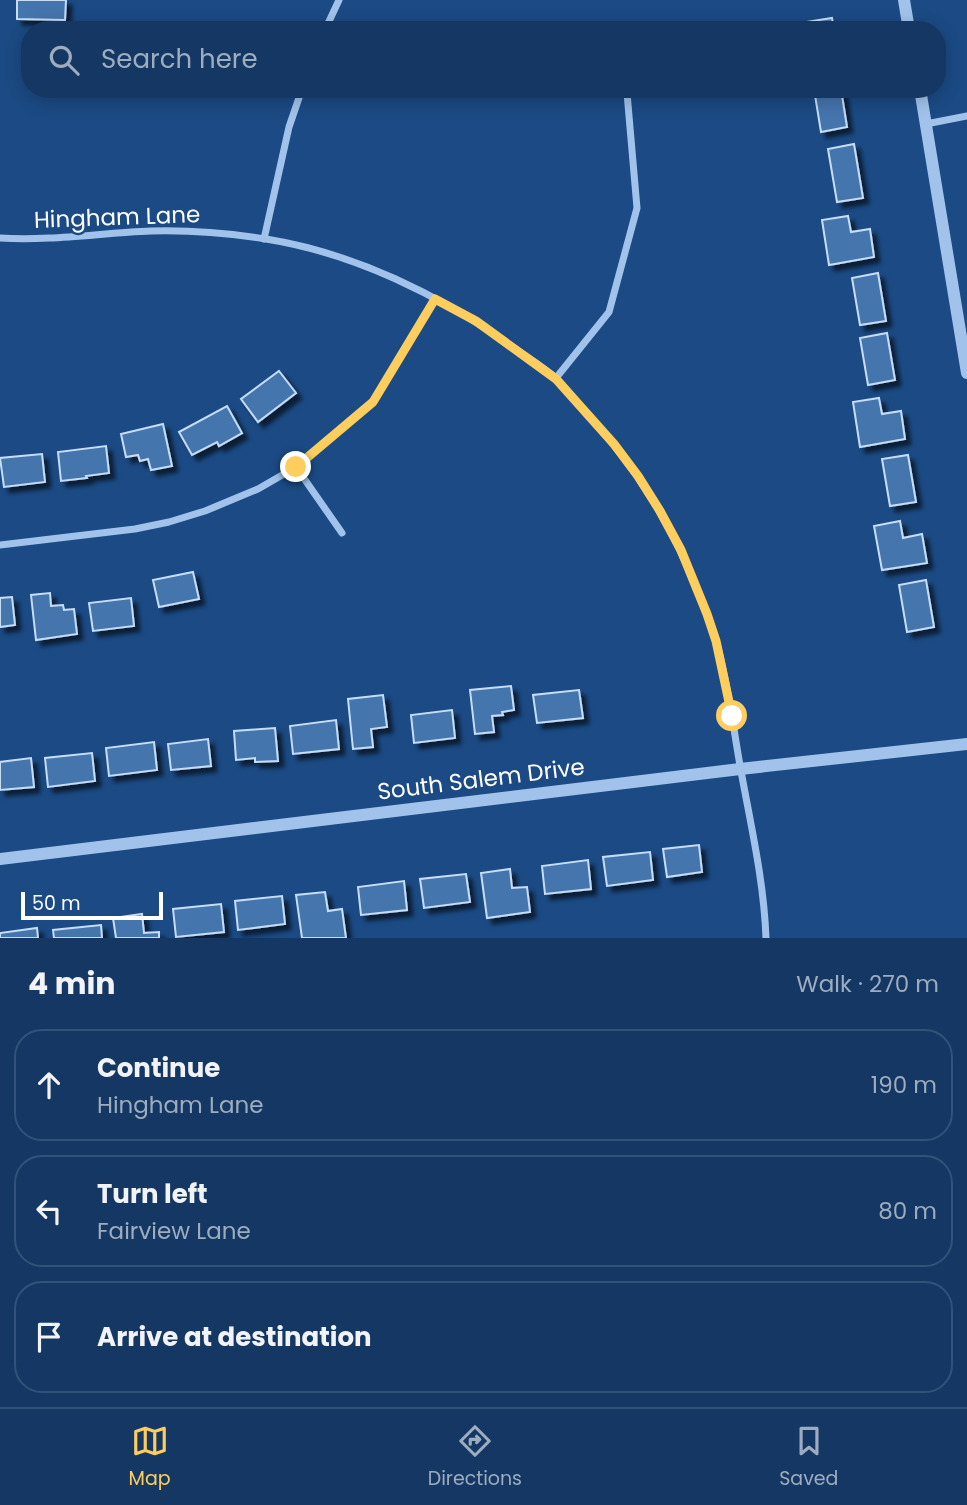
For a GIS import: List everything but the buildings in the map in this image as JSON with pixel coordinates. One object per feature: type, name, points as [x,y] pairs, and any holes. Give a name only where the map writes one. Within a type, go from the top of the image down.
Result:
[{"type":"street","points":[[329,21],[339,0]]},
{"type":"street","points":[[904,0],[908,21]]},
{"type":"street","points":[[264,239],[289,127],[299,98]]},
{"type":"street","points":[[556,379],[609,312],[638,208],[627,98]]},
{"type":"street","points":[[922,98],[967,373]]},
{"type":"street","points":[[926,124],[967,116]]},
{"type":"street","name":"Hingham Lane","points":[[0,238],[67,238],[177,231],[292,244],[390,276],[435,299],[476,321],[556,379],[614,444],[660,511],[681,550],[716,641],[760,877],[765,938]]},
{"type":"street","points":[[0,545],[135,529],[170,522],[258,489],[296,467],[373,402],[435,299]]},
{"type":"street","points":[[296,467],[342,533]]},
{"type":"street","name":"South Salem Drive","points":[[0,859],[967,744]]},
{"type":"route","points":[[296,467],[373,402],[435,299],[476,321],[556,379],[614,444],[638,476],[681,550],[707,614],[716,641],[732,716]]}]
